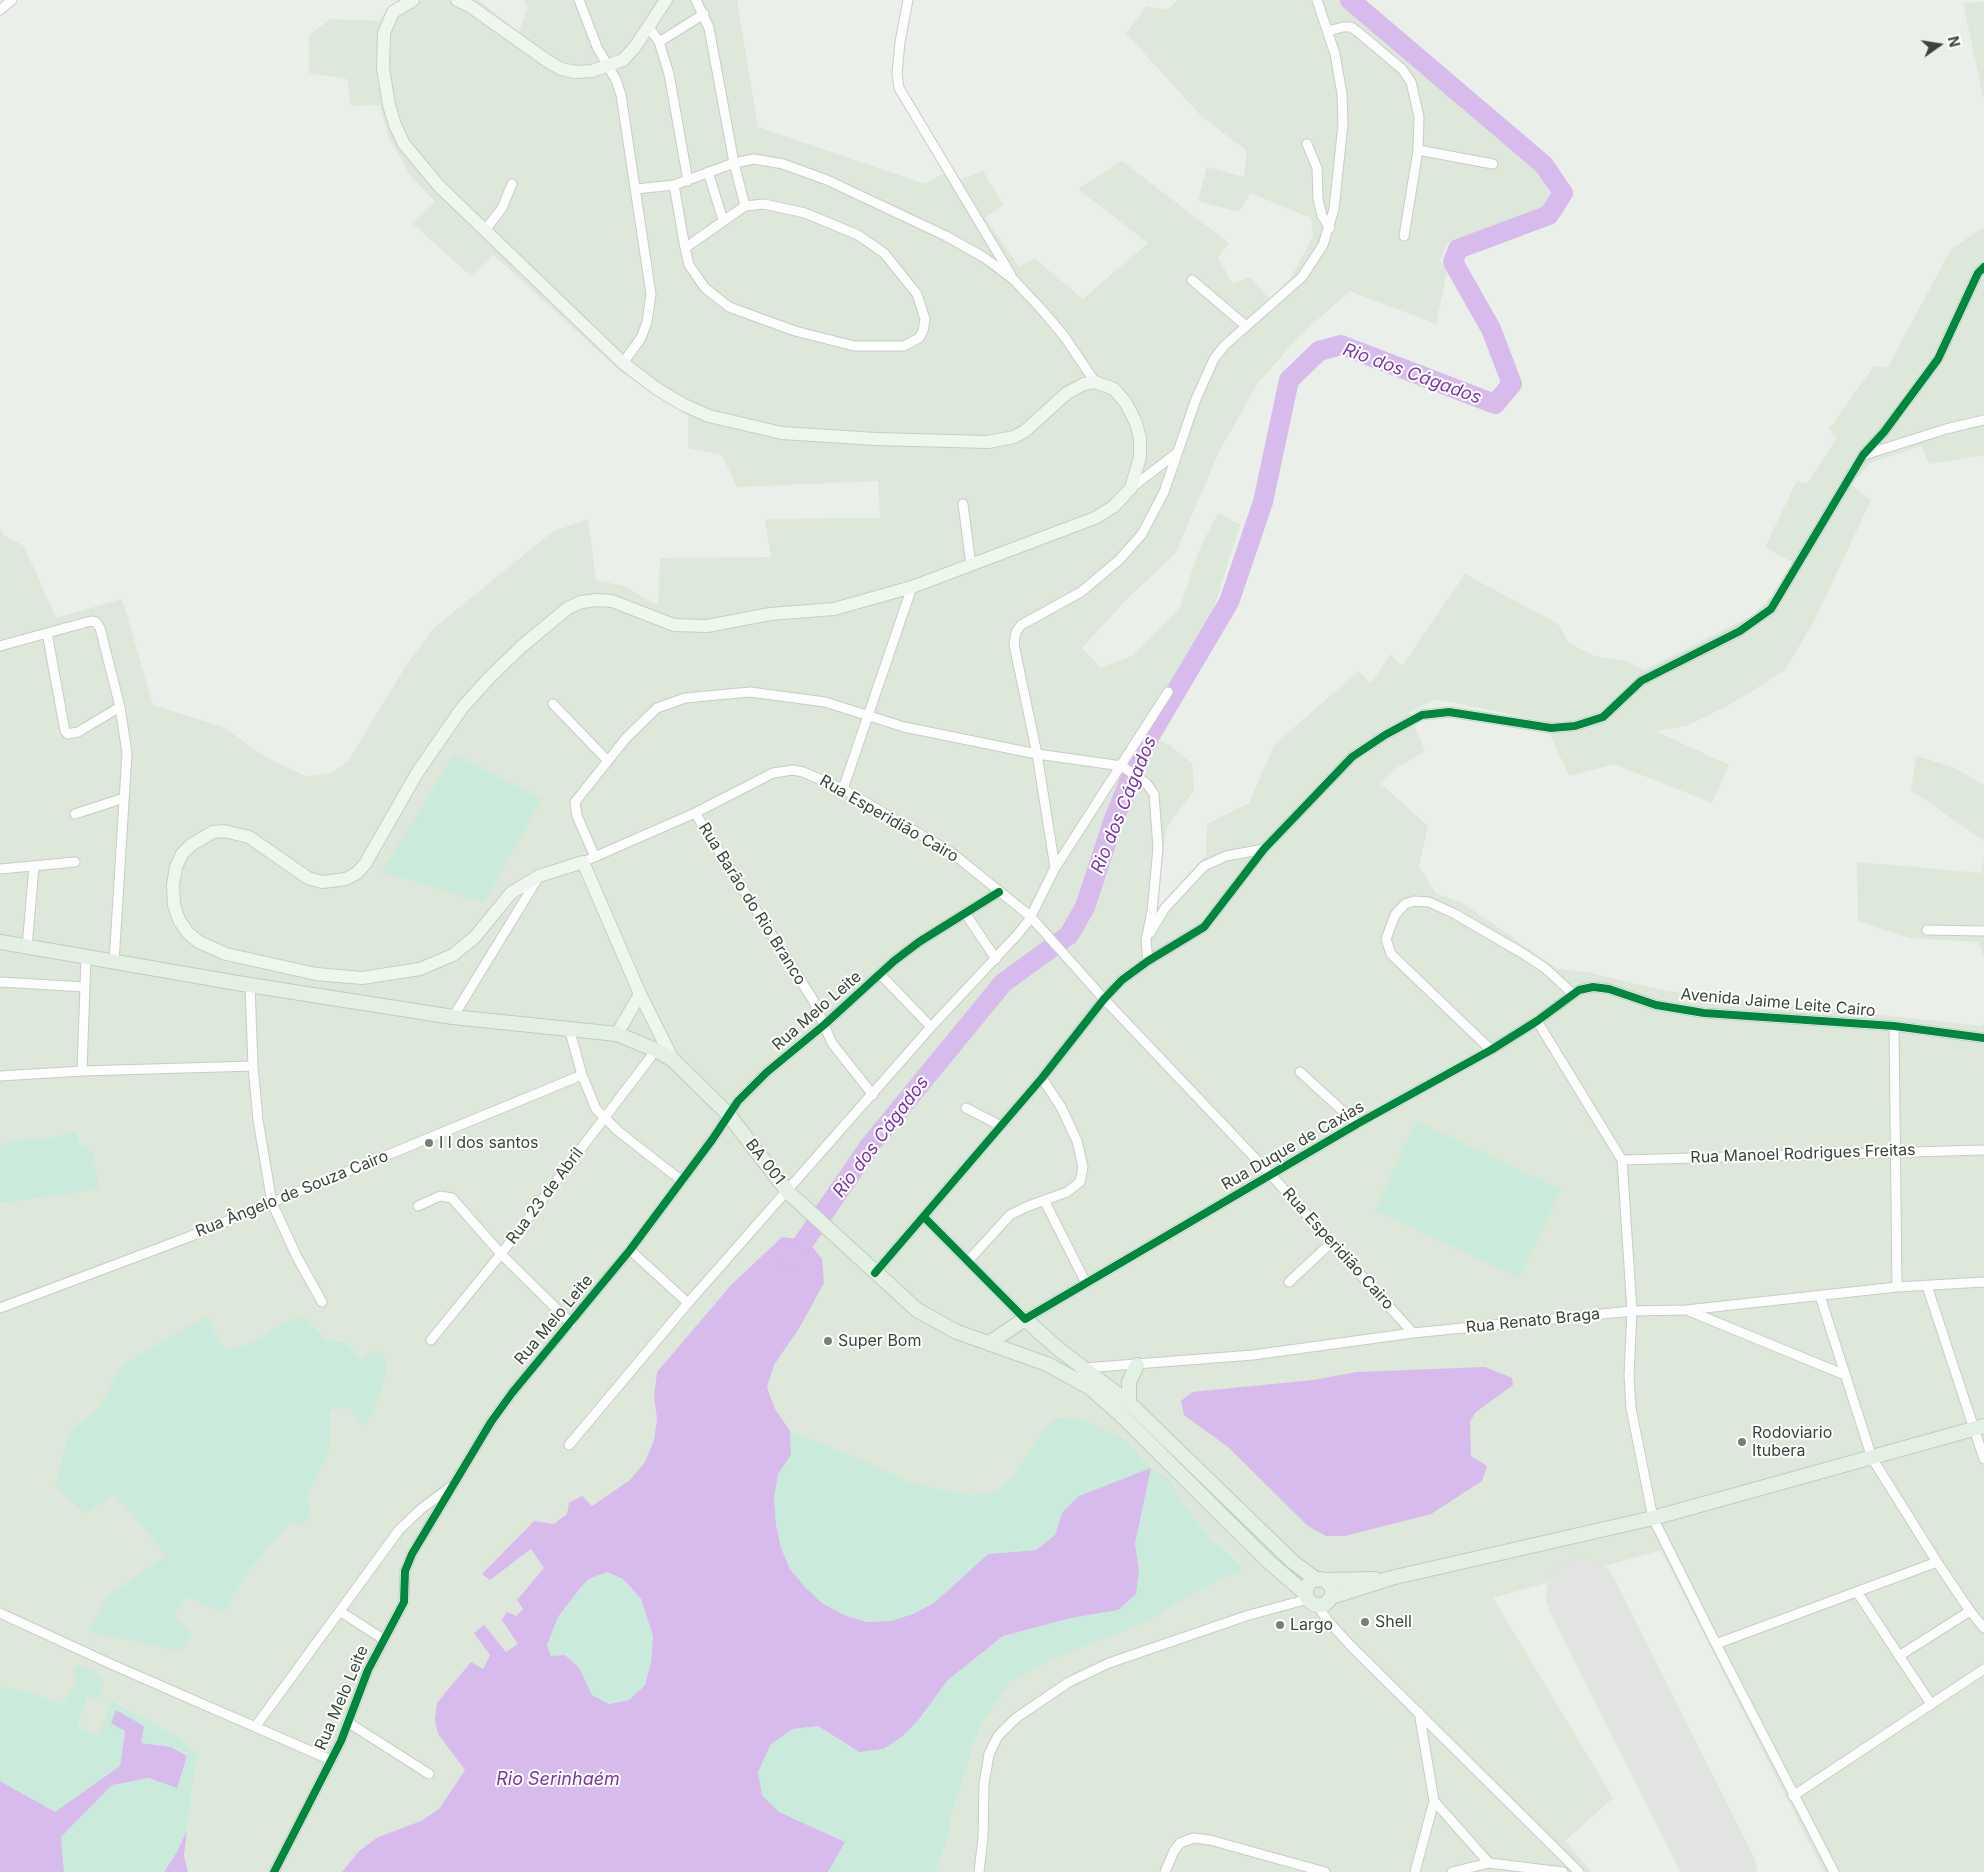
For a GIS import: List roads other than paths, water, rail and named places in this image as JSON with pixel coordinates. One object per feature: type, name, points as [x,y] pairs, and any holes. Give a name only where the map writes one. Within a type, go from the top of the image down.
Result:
[{"type":"main road","points":[[413,0],[393,12],[384,33],[383,68],[395,125],[404,144],[418,164],[439,186],[486,229],[623,363],[657,389],[709,416],[782,433],[876,439],[1001,442],[1025,431],[1067,393],[1084,384],[1095,382],[1114,389],[1126,403],[1136,423],[1140,438],[1140,457],[1131,488],[1105,514],[912,587],[834,609],[770,614],[691,627],[674,625],[612,601],[581,602],[556,616],[522,646],[462,708],[440,738],[380,841],[357,873],[334,882],[322,882],[308,878],[249,837],[224,831],[213,832],[191,845],[182,854],[176,867],[173,884],[174,905],[180,920],[188,933],[212,949],[316,974],[362,978],[420,969],[453,955],[475,937],[510,893],[539,876],[582,862],[640,994],[673,1060]]},
{"type":"main road","points":[[457,0],[470,6],[534,52],[561,68],[576,72],[608,67],[623,60],[649,27],[666,0]]},
{"type":"main road","name":"BA 001","points":[[0,942],[250,986],[453,1017],[617,1034],[656,1050],[673,1060],[728,1114],[791,1195],[917,1310],[937,1322],[1047,1364],[1089,1387],[1121,1415],[1268,1561],[1311,1600]]},
{"type":"main road","points":[[617,1034],[640,994]]},
{"type":"main road","points":[[989,1343],[1025,1319],[1083,1368],[1129,1403],[1293,1562],[1330,1586],[1332,1597]]},
{"type":"main road","points":[[1129,1403],[1128,1382],[1137,1365]]},
{"type":"main road","points":[[1391,1578],[1321,1580],[1310,1583],[1311,1600],[1328,1602],[1332,1597],[1391,1578],[1653,1518],[1978,1427]]},
{"type":"street","points":[[0,10],[12,0]]},
{"type":"street","points":[[579,0],[597,47],[616,80],[620,95],[651,294],[650,307],[642,338],[623,363]]},
{"type":"street","points":[[696,0],[704,14],[715,58],[734,163],[745,206]]},
{"type":"street","points":[[908,0],[900,42],[897,74],[899,88],[1014,280],[1064,336],[1095,382]]},
{"type":"street","points":[[1055,868],[1037,754],[1015,649],[1016,632],[1021,625],[1081,592],[1129,549],[1151,520],[1179,452],[1206,372],[1224,346],[1302,277],[1316,260],[1330,228],[1342,124],[1340,76],[1328,31],[1316,0]]},
{"type":"street","points":[[659,42],[704,14]]},
{"type":"street","points":[[649,27],[659,42],[669,74],[688,181]]},
{"type":"street","points":[[1328,31],[1351,27],[1402,69],[1411,82],[1419,117],[1418,150],[1404,236]]},
{"type":"street","points":[[1307,144],[1317,168],[1318,199],[1322,216],[1330,228]]},
{"type":"street","points":[[1418,150],[1493,164]]},
{"type":"street","points":[[636,190],[674,185],[734,163],[754,159],[783,164],[827,180],[946,236],[985,258],[1014,280]]},
{"type":"street","points":[[708,172],[723,220]]},
{"type":"street","points":[[486,229],[502,208],[512,184]]},
{"type":"street","points":[[674,185],[685,248],[696,277],[717,298],[742,312],[831,342],[896,348],[912,343],[924,331],[925,319],[914,289],[884,253],[871,243],[833,223],[805,213],[764,204],[745,206],[685,248]]},
{"type":"street","points":[[875,1273],[924,1217],[999,1125],[1042,1078],[1104,999],[1122,980],[1148,961],[1204,927],[1264,849],[1352,757],[1384,735],[1422,715],[1449,712],[1551,728],[1575,726],[1603,717],[1641,681],[1740,631],[1771,610],[1863,455],[1929,374],[1978,273],[1984,267]]},
{"type":"street","points":[[1192,280],[1246,326]]},
{"type":"street","points":[[1863,455],[1946,429],[1984,420]]},
{"type":"street","points":[[1131,488],[1179,452]]},
{"type":"street","points":[[963,504],[971,565]]},
{"type":"street","points":[[843,789],[867,714],[912,587]]},
{"type":"street","points":[[0,646],[87,621],[96,622],[120,707],[126,753],[114,962]]},
{"type":"street","points":[[47,633],[65,731],[68,734],[78,732],[120,707]]},
{"type":"street","points":[[595,857],[577,816],[575,802],[627,737],[657,708],[685,698],[750,692],[825,702],[904,727],[1037,754],[1124,768],[1147,784],[1154,794],[1158,848],[1152,912],[1146,940],[1148,961]]},
{"type":"street","points":[[570,1445],[688,1303],[791,1195],[873,1094],[931,1028],[996,959],[1030,916],[1055,868],[1124,768],[1168,692]]},
{"type":"street","points":[[553,704],[608,761]]},
{"type":"street","name":"Rua Esperidião Cairo","points":[[582,862],[695,813],[759,779],[783,770],[803,772],[843,789],[952,853],[977,871],[999,892],[1042,927],[1104,999],[1271,1175],[1413,1333]]},
{"type":"street","points":[[75,814],[124,798]]},
{"type":"street","name":"Rua Barão do Rio Branco","points":[[695,813],[813,1000],[837,1051],[873,1094]]},
{"type":"street","points":[[1146,940],[1165,908],[1204,866],[1226,856],[1264,849]]},
{"type":"street","points":[[0,869],[34,868],[75,862]]},
{"type":"street","points":[[27,947],[34,868]]},
{"type":"street","points":[[453,1017],[539,876]]},
{"type":"street","name":"Rua Melo Leite","points":[[274,1872],[332,1760],[349,1723],[368,1670],[404,1602],[407,1564],[451,1487],[512,1393],[630,1250],[682,1181],[728,1114],[767,1072],[824,1026],[918,942],[999,892]]},
{"type":"street","points":[[1491,1050],[1391,954],[1386,939],[1395,915],[1405,904],[1414,901],[1429,902],[1455,914],[1522,953],[1544,968],[1572,993]]},
{"type":"street","points":[[965,913],[996,959]]},
{"type":"street","points":[[1928,930],[1984,931]]},
{"type":"street","points":[[82,1071],[86,957]]},
{"type":"street","points":[[880,974],[931,1028]]},
{"type":"street","points":[[0,982],[85,987]]},
{"type":"street","points":[[250,986],[253,1066],[258,1120],[272,1203],[297,1257],[322,1302]]},
{"type":"street","name":"Avenida Jaime Leite Cairo","points":[[1572,993],[1593,987],[1609,989],[1656,1005],[1681,1010],[1894,1026],[1983,1036]]},
{"type":"street","name":"Rua Duque de Caxias","points":[[1025,1319],[1357,1124],[1491,1050],[1537,1022],[1572,993]]},
{"type":"street","points":[[1537,1022],[1622,1160],[1632,1312],[1629,1376],[1631,1408],[1653,1518],[1793,1796],[1834,1872]]},
{"type":"street","points":[[1894,1026],[1897,1151],[1897,1287]]},
{"type":"street","points":[[569,1028],[582,1075],[593,1103],[604,1119],[682,1181]]},
{"type":"street","name":"Rua 23 de Abril","points":[[431,1340],[501,1254],[656,1050]]},
{"type":"street","points":[[0,1076],[82,1071],[253,1066]]},
{"type":"street","points":[[1300,1072],[1357,1124]]},
{"type":"street","name":"Rua Ângelo de Souza Cairo","points":[[0,1308],[186,1238],[582,1075]]},
{"type":"street","points":[[968,1261],[1010,1215],[1077,1186],[1083,1167],[1080,1148],[1069,1123],[1042,1078]]},
{"type":"street","points":[[966,1108],[999,1125]]},
{"type":"street","name":"Rua Manoel Rodrigues Freitas","points":[[1622,1160],[1984,1150]]},
{"type":"street","points":[[418,1206],[440,1196],[452,1198],[501,1254],[571,1323]]},
{"type":"street","points":[[1044,1200],[1086,1283]]},
{"type":"street","points":[[924,1217],[1025,1319]]},
{"type":"street","points":[[1289,1282],[1332,1242]]},
{"type":"street","points":[[630,1250],[688,1303]]},
{"type":"street","name":"Rua Renato Braga","points":[[1083,1368],[1253,1355],[1413,1333],[1632,1312],[1686,1310],[1897,1287],[1984,1282]]},
{"type":"street","points":[[1927,1286],[1978,1427],[1984,1459]]},
{"type":"street","points":[[1820,1296],[1872,1458],[1937,1562],[1970,1611],[1984,1628]]},
{"type":"street","points":[[1686,1310],[1845,1375]]},
{"type":"street","points":[[256,1727],[399,1530],[421,1509],[451,1487]]},
{"type":"street","points":[[1716,1644],[1937,1562]]},
{"type":"street","points":[[1857,1592],[1931,1704]]},
{"type":"street","points":[[979,1872],[983,1838],[984,1784],[989,1754],[998,1736],[1016,1718],[1069,1682],[1109,1663],[1246,1616],[1311,1600],[1352,1647],[1579,1872]]},
{"type":"street","points":[[1899,1656],[1970,1611]]},
{"type":"street","points":[[341,1612],[383,1639]]},
{"type":"street","points":[[0,1613],[332,1760]]},
{"type":"street","points":[[1793,1796],[1984,1669]]},
{"type":"street","points":[[1415,1872],[1434,1801],[1419,1712]]},
{"type":"street","points":[[349,1723],[429,1774]]},
{"type":"street","points":[[1434,1801],[1489,1863]]},
{"type":"street","points":[[1165,1872],[1174,1851],[1180,1843],[1193,1838],[1210,1840],[1325,1872]]},
{"type":"street","points":[[1452,1872],[1489,1863],[1563,1872]]},
{"type":"water","name":"Rio Serinhaém","points":[[782,1237],[807,1240],[822,1259],[824,1283],[800,1327],[774,1365],[767,1387],[775,1409],[790,1431],[791,1455],[778,1474],[774,1499],[776,1524],[781,1548],[790,1569],[822,1603],[844,1615],[867,1622],[891,1621],[913,1614],[934,1603],[988,1554],[1036,1550],[1055,1535],[1062,1513],[1079,1496],[1151,1468],[1135,1544],[1139,1569],[1136,1594],[1118,1610],[1071,1618],[1003,1636],[948,1680],[919,1719],[903,1736],[883,1749],[859,1752],[818,1726],[793,1729],[771,1744],[758,1772],[762,1795],[779,1812],[845,1842],[828,1872],[342,1872],[359,1851],[378,1837],[421,1821],[439,1809],[465,1770],[438,1734],[435,1720],[437,1703],[471,1662],[483,1669],[490,1655],[474,1633],[484,1625],[506,1652],[518,1644],[502,1620],[507,1612],[516,1616],[523,1609],[517,1600],[544,1568],[531,1549],[490,1580],[482,1574],[534,1521],[554,1524],[567,1514],[569,1503],[582,1496],[592,1506],[630,1480],[645,1462],[654,1440],[657,1419],[654,1396],[657,1372],[731,1285]],"holes":[[[607,1572],[623,1579],[641,1599],[653,1636],[651,1662],[645,1685],[629,1700],[609,1704],[592,1695],[580,1669],[565,1655],[551,1656],[547,1645],[558,1617],[589,1579]]]},
{"type":"water","points":[[1485,1367],[1512,1378],[1513,1385],[1476,1412],[1470,1421],[1471,1456],[1487,1466],[1482,1481],[1431,1514],[1345,1536],[1326,1536],[1308,1526],[1228,1447],[1184,1415],[1181,1401],[1192,1392],[1313,1380],[1357,1372]]},
{"type":"water","points":[[116,1710],[144,1726],[141,1743],[171,1747],[187,1756],[177,1788],[149,1778],[112,1785],[61,1837],[64,1872],[0,1872],[0,1781],[55,1812],[120,1766],[125,1731],[111,1723]]},
{"type":"water","points":[[187,1830],[184,1856],[188,1872],[164,1872],[177,1852]]},
{"type":"waterway","name":"Rio dos Cágados","points":[[790,1262],[871,1144],[1003,983],[1069,935],[1085,907],[1114,819],[1144,746],[1229,602],[1263,502],[1289,380],[1319,351],[1341,345],[1495,404],[1512,384],[1491,329],[1453,262],[1458,249],[1549,215],[1563,193],[1544,165],[1350,0]]},
{"type":"place","name":"I l dos santos","points":[[429,1143]]},
{"type":"place","name":"Super Bom","points":[[828,1341]]},
{"type":"place","name":"Rodoviario Itubera","points":[[1742,1442]]},
{"type":"place","name":"Shell","points":[[1365,1622]]},
{"type":"place","name":"Largo","points":[[1280,1625]]}]
